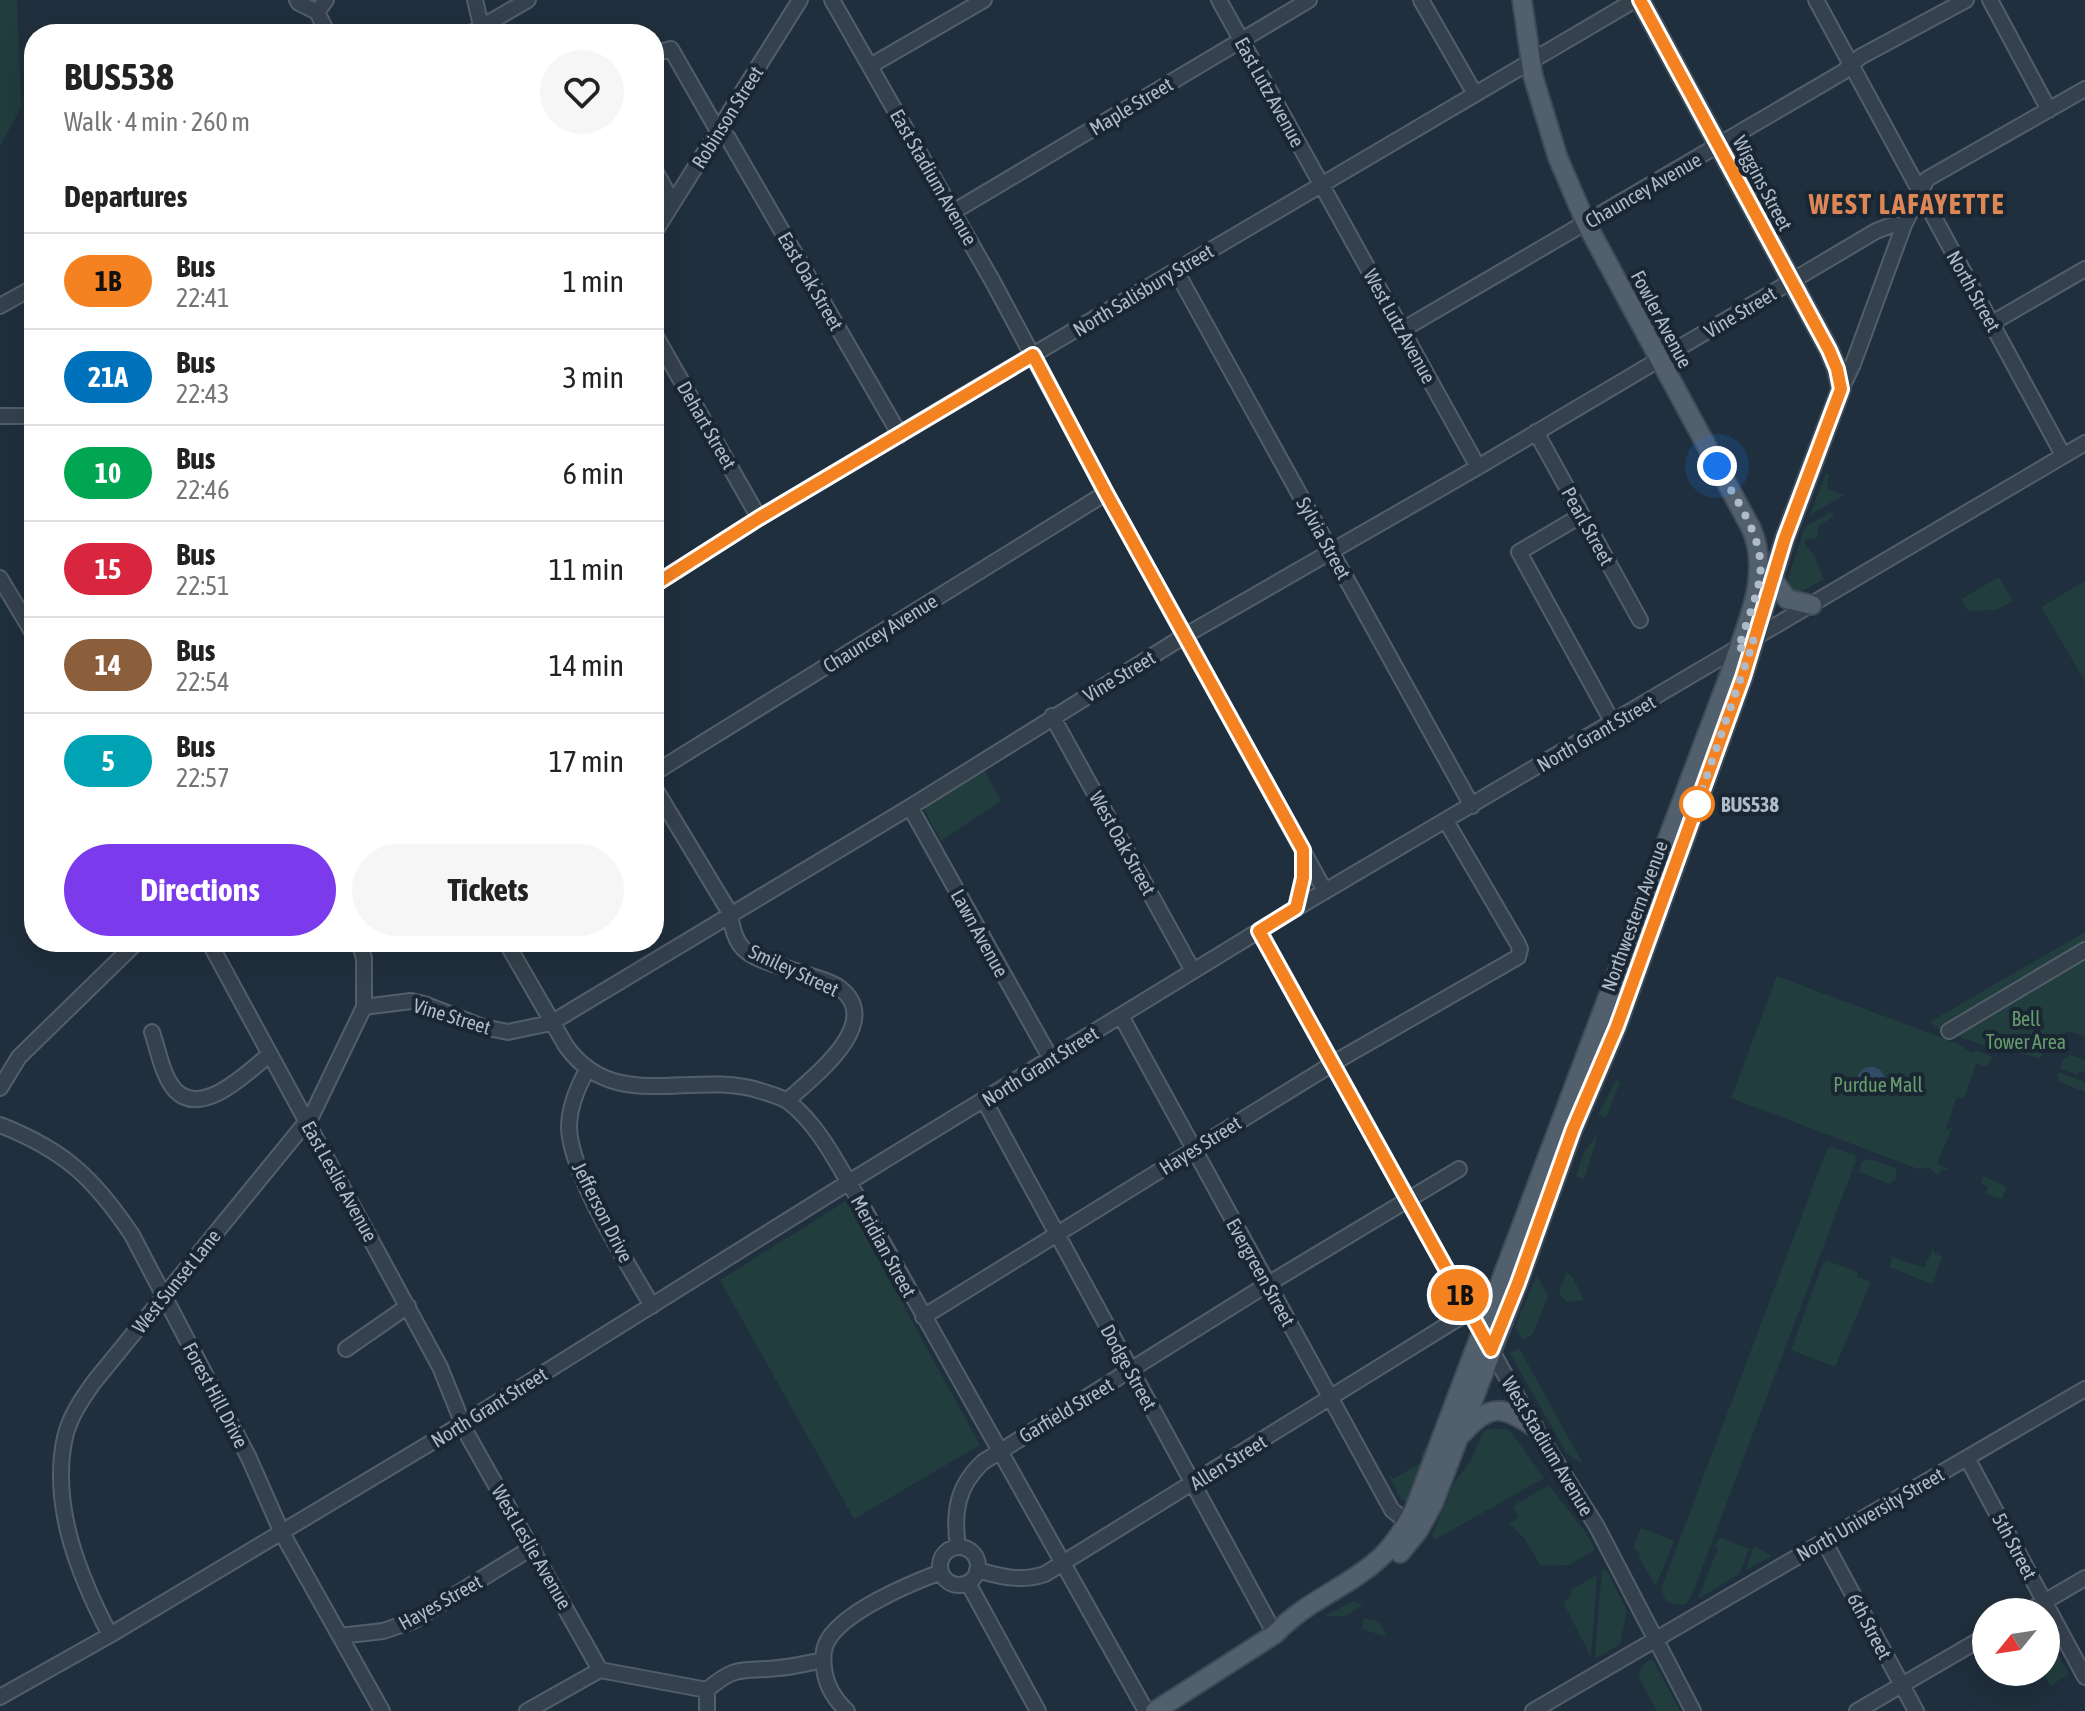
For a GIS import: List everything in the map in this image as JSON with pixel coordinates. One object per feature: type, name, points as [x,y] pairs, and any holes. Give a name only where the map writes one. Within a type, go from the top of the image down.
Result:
[{"type":"main road","name":"Fowler Avenue","points":[[1522,0],[1530,61],[1558,158],[1586,223],[1751,528],[1759,550],[1760,578],[1738,650]]},
{"type":"main road","name":"Wiggins Street","points":[[1638,0],[1673,59],[1829,350],[1841,389]]},
{"type":"main road","points":[[1651,0],[1673,59]]},
{"type":"main road","name":"Northwestern Avenue","points":[[1155,1711],[1275,1634],[1295,1627],[1365,1584],[1405,1548],[1429,1511],[1518,1283],[1573,1129],[1617,1026],[1754,640],[1785,538],[1841,389]]},
{"type":"main road","points":[[1751,528],[1771,542],[1785,538]]},
{"type":"main road","points":[[1773,579],[1787,599],[1812,605]]},
{"type":"main road","name":"Northwestern Avenue","points":[[1275,1634],[1290,1618],[1373,1563],[1394,1543],[1421,1496],[1738,650]]},
{"type":"main road","points":[[1459,1438],[1479,1417],[1495,1410],[1515,1414],[1534,1427]]},
{"type":"street","points":[[297,0],[299,3],[321,6]]},
{"type":"street","points":[[475,0],[477,24]]},
{"type":"street","points":[[490,24],[528,0]]},
{"type":"street","name":"Robinson Street","points":[[664,217],[800,0]]},
{"type":"street","name":"East Stadium Avenue","points":[[832,0],[1033,355]]},
{"type":"street","points":[[870,66],[984,0]]},
{"type":"street","name":"East Lutz Avenue","points":[[1219,0],[1321,185]]},
{"type":"street","name":"Maple Street","points":[[953,212],[1309,0]]},
{"type":"street","points":[[1421,0],[1475,94]]},
{"type":"street","name":"North Salisbury Street","points":[[664,579],[759,518],[1033,355],[1638,0]]},
{"type":"street","name":"North Street","points":[[1816,0],[2063,455]]},
{"type":"street","name":"Chauncey Avenue","points":[[1402,330],[1843,72],[1860,57],[1966,0]]},
{"type":"street","points":[[1990,0],[2049,110]]},
{"type":"street","name":"East Oak Street","points":[[664,51],[671,49],[718,131],[728,138],[900,435]]},
{"type":"street","name":"Northwestern Avenue","points":[[1841,389],[1904,225],[1931,176],[2085,89]]},
{"type":"street","name":"West Lutz Avenue","points":[[1321,185],[1478,467]]},
{"type":"street","points":[[664,187],[673,203]]},
{"type":"street","name":"Vine Street","points":[[364,1007],[411,1001],[508,1032],[551,1023],[910,807],[1186,635],[1881,229],[1904,225]]},
{"type":"street","points":[[1992,323],[2085,269]]},
{"type":"street","name":"Sylvia Street","points":[[1176,271],[1472,806]]},
{"type":"street","points":[[0,306],[24,293]]},
{"type":"street","name":"Dehart Street","points":[[664,351],[759,518]]},
{"type":"street","points":[[1033,355],[1325,891]]},
{"type":"street","points":[[0,416],[24,416]]},
{"type":"street","name":"Pearl Street","points":[[1536,432],[1640,620]]},
{"type":"street","name":"North Grant Street","points":[[0,1697],[110,1635],[462,1424],[1296,908],[2085,443]]},
{"type":"street","name":"Chauncey Avenue","points":[[664,767],[1106,493]]},
{"type":"street","points":[[1582,515],[1519,552],[1613,723]]},
{"type":"street","points":[[0,578],[24,618]]},
{"type":"street","name":"West Oak Street","points":[[1052,716],[1193,971]]},
{"type":"street","name":"Smiley Street","points":[[664,804],[730,913],[733,930],[745,950],[834,984],[848,996],[854,1009],[855,1018],[847,1041],[788,1100]]},
{"type":"street","name":"Lawn Avenue","points":[[910,807],[1051,1059]]},
{"type":"street","name":"Hayes Street","points":[[923,1317],[1332,1064],[1515,959],[1520,949],[1446,821]]},
{"type":"street","points":[[1296,908],[1303,878],[1303,850]]},
{"type":"street","name":"West Stadium Avenue","points":[[1259,931],[1534,1427],[1596,1525],[1693,1711]]},
{"type":"street","points":[[1949,1031],[2085,950]]},
{"type":"street","points":[[0,1088],[19,1057],[127,952]]},
{"type":"street","name":"East Leslie Avenue","points":[[214,952],[440,1367],[462,1424]]},
{"type":"street","name":"West Sunset Lane","points":[[110,1635],[83,1579],[70,1540],[62,1479],[65,1436],[80,1402],[308,1122],[364,1007],[362,952]]},
{"type":"street","points":[[512,952],[576,1061],[600,1078],[637,1087],[739,1085],[788,1100]]},
{"type":"street","name":"Evergreen Street","points":[[1121,1016],[1392,1510],[1408,1523]]},
{"type":"street","points":[[152,1032],[176,1091],[190,1099],[218,1093],[270,1054]]},
{"type":"street","name":"Jefferson Drive","points":[[587,1070],[571,1108],[571,1144],[581,1177],[652,1306]]},
{"type":"street","name":"Meridian Street","points":[[788,1100],[811,1125],[849,1182],[1146,1711]]},
{"type":"street","name":"Dodge Street","points":[[984,1100],[1275,1634]]},
{"type":"street","name":"Forest Hill Drive","points":[[0,1125],[51,1147],[72,1163],[98,1188],[132,1235],[249,1458],[282,1533],[382,1711]]},
{"type":"street","name":"Garfield Street","points":[[958,1547],[955,1524],[960,1492],[977,1468],[1000,1450],[1459,1169]]},
{"type":"street","points":[[346,1349],[408,1306]]},
{"type":"street","name":"Allen Street","points":[[977,1570],[1006,1578],[1029,1579],[1064,1563],[1470,1311]]},
{"type":"street","name":"North University Street","points":[[1533,1711],[2085,1389]]},
{"type":"street","name":"West Leslie Avenue","points":[[462,1424],[600,1670]]},
{"type":"street","name":"5th Street","points":[[1967,1458],[2043,1598]]},
{"type":"street","name":"6th Street","points":[[1824,1541],[1916,1711]]},
{"type":"street","name":"Hayes Street","points":[[340,1636],[383,1631],[413,1621],[533,1547]]},
{"type":"street","points":[[958,1547],[973,1554],[977,1570],[968,1583],[952,1584],[941,1572],[943,1555],[958,1547]]},
{"type":"street","points":[[838,1709],[825,1679],[823,1660],[827,1643],[836,1630],[897,1589],[941,1572]]},
{"type":"street","points":[[2052,1598],[2085,1578]]},
{"type":"street","points":[[968,1583],[1038,1711]]},
{"type":"street","name":"5th Street","points":[[2060,1630],[2085,1677]]},
{"type":"street","points":[[1857,1711],[1972,1644]]},
{"type":"street","points":[[707,1711],[707,1690],[722,1677],[741,1668],[778,1668],[823,1660]]},
{"type":"street","points":[[532,1710],[600,1670],[707,1690]]},
{"type":"green space","points":[[0,0],[17,0],[21,108],[0,146]]},
{"type":"green space","points":[[1826,473],[1829,475],[1827,488],[1844,495],[1810,515]]},
{"type":"green space","points":[[1831,512],[1834,516],[1819,526],[1817,538],[1804,543],[1814,555],[1824,579],[1795,592],[1789,587],[1788,578],[1805,527]]},
{"type":"green space","points":[[1999,577],[2013,601],[1996,610],[1968,611],[1961,599]]},
{"type":"green space","points":[[2085,581],[2085,681],[2041,607]]},
{"type":"green space","points":[[984,770],[1001,801],[941,841],[923,807]]},
{"type":"green space","name":"Bell Tower Area","points":[[2085,932],[2085,1037],[2069,1031],[2046,1043],[2040,1059],[2011,1050],[2001,1039],[1985,1046],[1936,1028],[1930,1022]]},
{"type":"green space","name":"Purdue Mall","points":[[1777,976],[1961,1045],[1971,1053],[1978,1051],[1993,1057],[1987,1067],[1976,1063],[1964,1099],[1957,1097],[1946,1129],[1952,1128],[1937,1164],[1950,1169],[1942,1170],[1937,1175],[1929,1168],[1918,1169],[1731,1098]]},
{"type":"green space","points":[[2071,1055],[2085,1060],[2085,1073],[2079,1071],[2077,1075],[2060,1068],[2064,1058]]},
{"type":"green space","points":[[2059,1072],[2085,1082],[2085,1092],[2060,1082]]},
{"type":"green space","points":[[1616,1080],[1620,1082],[1606,1118],[1598,1115]]},
{"type":"green space","points":[[1599,1132],[1584,1179],[1576,1177],[1584,1152]]},
{"type":"green space","points":[[1831,1147],[1855,1155],[1856,1160],[1692,1595],[1686,1604],[1676,1605],[1666,1601],[1661,1589],[1827,1149]]},
{"type":"green space","points":[[1870,1159],[1896,1168],[1896,1179],[1890,1184],[1859,1172],[1861,1162]]},
{"type":"green space","points":[[1983,1176],[2007,1187],[2002,1199],[1985,1194],[1988,1187],[1981,1183]]},
{"type":"green space","points":[[846,1201],[980,1445],[854,1519],[720,1280]]},
{"type":"green space","points":[[1934,1247],[1934,1253],[1942,1257],[1932,1284],[1889,1267],[1893,1257],[1924,1268]]},
{"type":"green space","points":[[1828,1261],[1857,1272],[1857,1277],[1871,1282],[1835,1367],[1791,1350],[1823,1263]]},
{"type":"green space","points":[[1567,1272],[1584,1300],[1568,1302],[1561,1297],[1559,1291]]},
{"type":"green space","points":[[1537,1275],[1548,1296],[1533,1334],[1522,1340],[1515,1327]]},
{"type":"green space","points":[[1519,1348],[1583,1464],[1567,1454],[1510,1353]]},
{"type":"green space","points":[[1487,1429],[1510,1431],[1544,1478],[1434,1540],[1432,1535],[1455,1481],[1470,1462]]},
{"type":"green space","points":[[1428,1444],[1431,1445],[1409,1501],[1402,1501],[1388,1474],[1393,1479],[1422,1462],[1421,1453]]},
{"type":"green space","points":[[1549,1485],[1586,1533],[1595,1550],[1569,1565],[1541,1566],[1524,1538],[1509,1523],[1519,1518],[1513,1506]]},
{"type":"green space","points":[[1641,1528],[1674,1541],[1656,1586],[1639,1558],[1641,1555],[1633,1547]]},
{"type":"green space","points":[[1722,1538],[1749,1549],[1739,1574],[1698,1599],[1718,1548],[1715,1546]]},
{"type":"green space","points":[[1755,1546],[1772,1556],[1746,1570],[1753,1548]]},
{"type":"green space","points":[[1602,1569],[1607,1571],[1627,1611],[1620,1644],[1595,1659]]},
{"type":"green space","points":[[1597,1575],[1591,1657],[1563,1602],[1572,1595],[1571,1590]]},
{"type":"green space","points":[[1351,1602],[1363,1604],[1346,1616],[1325,1616]]},
{"type":"green space","points":[[1364,1618],[1379,1621],[1387,1637],[1362,1629]]},
{"type":"green space","points":[[2060,1658],[2069,1674],[2060,1680]]},
{"type":"green space","points":[[1653,1660],[1680,1711],[1657,1711],[1639,1678],[1640,1669],[1647,1661]]},
{"type":"water","points":[[1871,1067],[1881,1071],[1885,1081],[1881,1091],[1871,1095],[1861,1091],[1857,1081],[1861,1071]]},
{"type":"bus line","name":"1B","points":[[664,579],[759,518],[1033,355],[1303,850],[1303,878],[1296,908],[1259,931],[1491,1350],[1573,1129],[1617,1026],[1743,677],[1785,538],[1841,389],[1829,350],[1640,0]]},
{"type":"place","name":"BUS538","points":[[1697,804]]},
{"type":"district","name":"WEST LAFAYETTE","points":[[1907,204]]},
{"type":"route","points":[[1697,804],[1695,810],[1754,640],[1738,650],[1760,578],[1761,564],[1756,538],[1717,466]]}]
